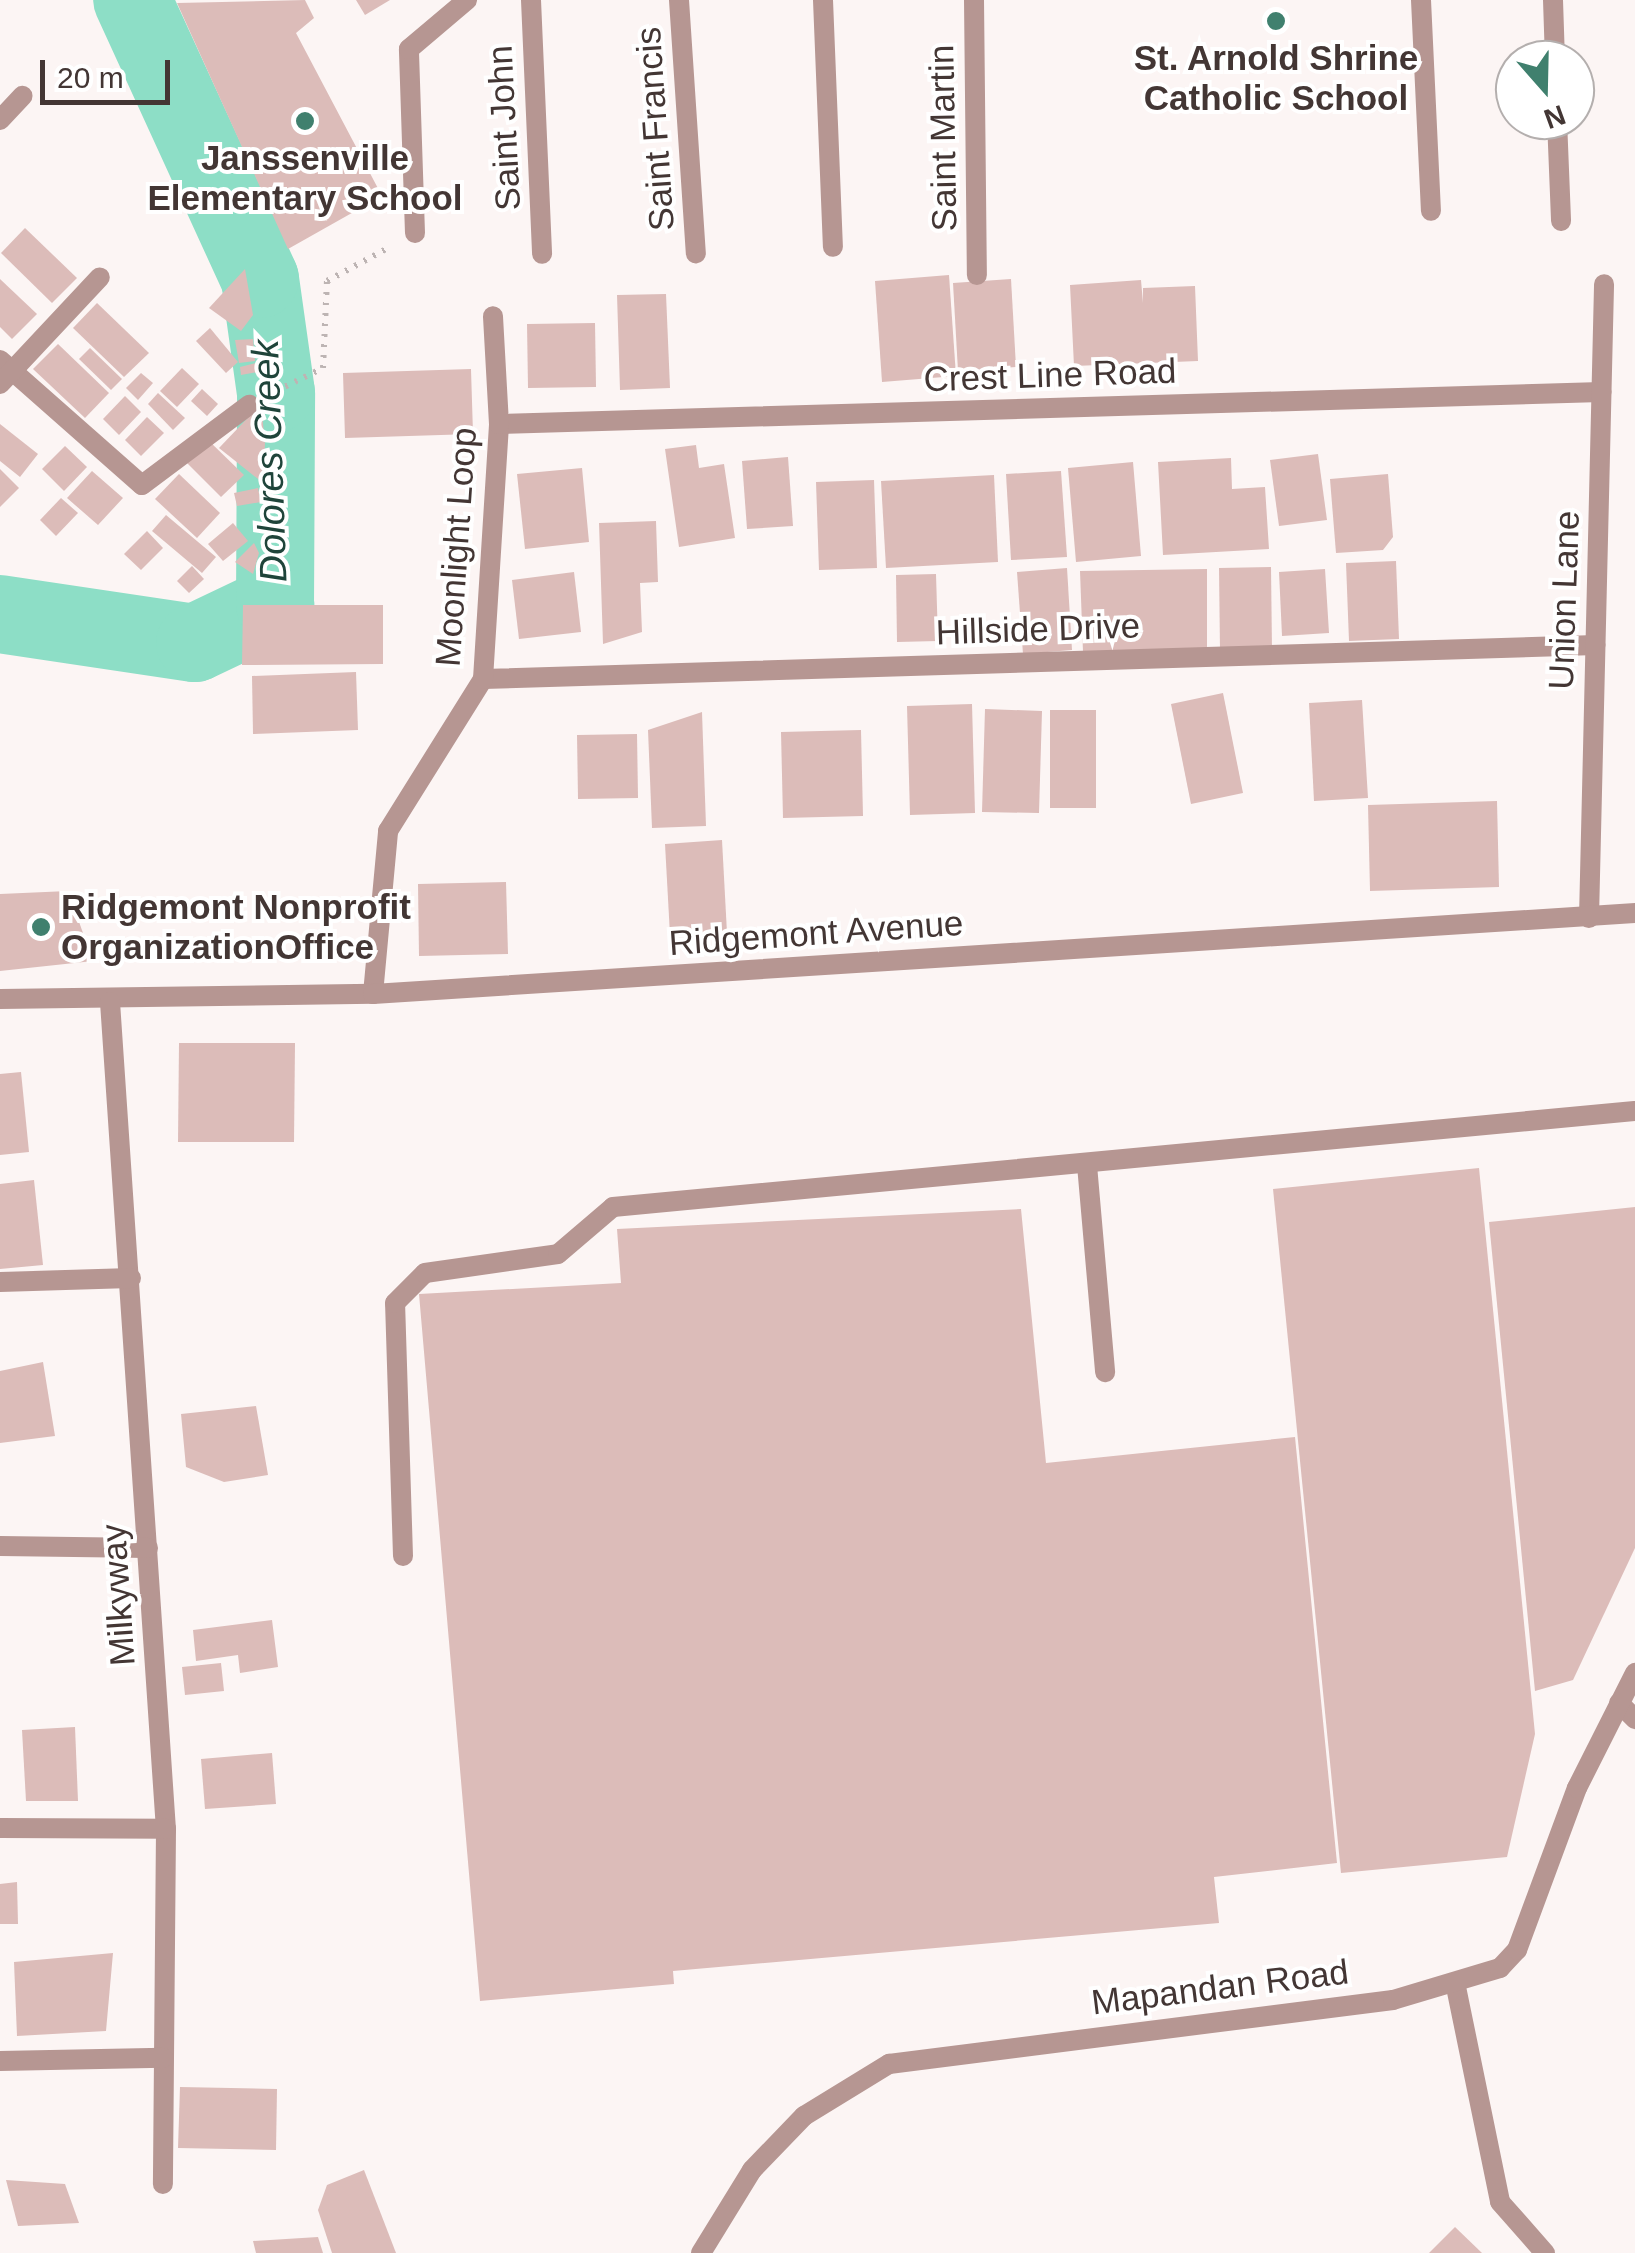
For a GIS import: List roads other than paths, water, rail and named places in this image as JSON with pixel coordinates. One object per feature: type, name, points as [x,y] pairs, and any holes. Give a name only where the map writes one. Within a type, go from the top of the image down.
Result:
[{"type":"street","points":[[415,233],[409,49],[467,0]]},
{"type":"street","name":"Saint John","points":[[531,0],[542,254]]},
{"type":"street","name":"Saint Francis","points":[[679,0],[696,254]]},
{"type":"street","points":[[822,0],[833,247]]},
{"type":"street","name":"Saint Martin","points":[[974,0],[977,275]]},
{"type":"street","points":[[1421,0],[1430,210]]},
{"type":"street","points":[[1553,0],[1554,40]]},
{"type":"street","points":[[0,120],[22,96]]},
{"type":"street","points":[[1558,140],[1560,221]]},
{"type":"street","points":[[100,277],[4,372],[142,485],[249,404]]},
{"type":"street","name":"Union Lane","points":[[1589,918],[1604,284]]},
{"type":"street","name":"Moonlight Loop","points":[[373,994],[388,831],[483,679],[499,424],[494,316]]},
{"type":"street","name":"Crest Line Road","points":[[499,424],[1602,392]]},
{"type":"street","name":"Hillside Drive","points":[[483,679],[1595,645]]},
{"type":"street","name":"Ridgemont Avenue","points":[[0,998],[110,1002],[373,994],[1635,913]]},
{"type":"street","name":"Milkyway","points":[[110,1002],[166,1829],[163,2184]]},
{"type":"street","points":[[403,1556],[394,1303],[426,1273],[558,1254],[612,1207],[1635,1111]]},
{"type":"street","points":[[1087,1165],[1105,1372]]},
{"type":"street","points":[[0,1282],[130,1278]]},
{"type":"street","points":[[0,1546],[148,1548]]},
{"type":"street","name":"Mapandan Road","points":[[701,2253],[752,2170],[804,2116],[889,2064],[1456,1987],[1500,1968],[1517,1950],[1635,1672]]},
{"type":"street","points":[[1619,1703],[1635,1719]]},
{"type":"street","points":[[0,1828],[166,1829]]},
{"type":"street","points":[[1456,1987],[1500,2202],[1546,2253]]},
{"type":"street","points":[[0,2060],[163,2058]]},
{"type":"waterway","name":"Dolores Creek","points":[[0,614],[195,643],[275,605],[276,393],[260,279],[132,0]]},
{"type":"place","name":"St. Arnold Shrine Catholic School","points":[[1276,21]]},
{"type":"place","name":"Janssenville Elementary School","points":[[305,121]]},
{"type":"place","name":"Ridgemont Nonprofit OrganizationOffice","points":[[41,927]]}]
